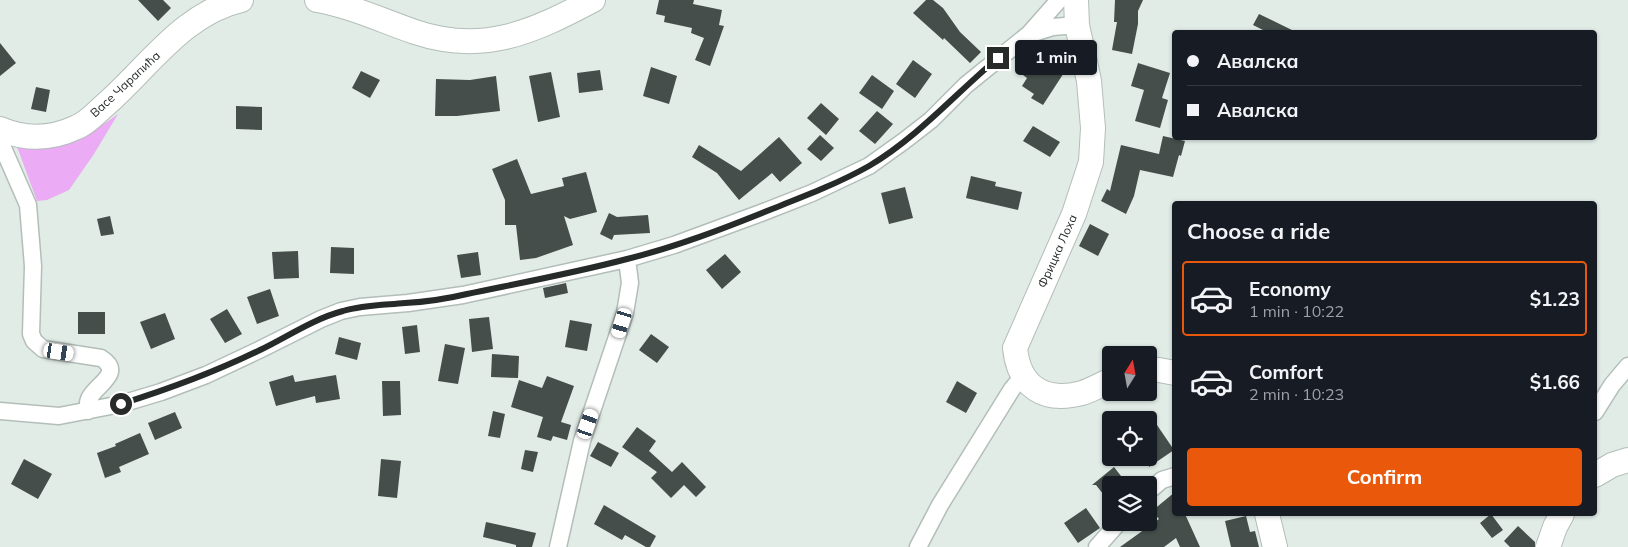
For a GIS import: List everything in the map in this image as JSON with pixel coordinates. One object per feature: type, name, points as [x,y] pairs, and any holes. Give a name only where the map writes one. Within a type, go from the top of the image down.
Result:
[{"type":"street","name":"Васе Чарапића","points":[[0,129],[20,136],[35,137],[51,136],[80,126],[193,23],[208,14],[241,0]]},
{"type":"street","points":[[321,0],[432,38],[462,42],[492,40],[513,36],[552,21],[593,0]]},
{"type":"street","points":[[0,411],[59,416],[129,401],[206,375],[321,319],[341,312],[360,307],[408,303],[463,295],[627,259],[674,245],[761,213],[812,193],[869,166],[904,141],[931,120],[966,85],[1029,34],[1059,0]]},
{"type":"street","name":"Фрицка Лоха","points":[[1022,377],[1016,362],[1015,348],[1074,214],[1091,162],[1093,128],[1090,80],[1077,25],[1076,0]]},
{"type":"street","points":[[1029,34],[1054,27],[1077,25]]},
{"type":"street","points":[[0,141],[28,206],[33,266],[31,334],[34,341],[43,349],[101,358],[110,367],[104,382],[89,398],[88,411]]},
{"type":"street","points":[[558,547],[582,441],[625,313],[630,283],[627,259]]},
{"type":"street","points":[[1597,409],[1612,385],[1628,366]]},
{"type":"street","points":[[1158,370],[1172,372]]},
{"type":"street","points":[[918,547],[940,505],[1022,377],[1038,390],[1067,396],[1102,384]]},
{"type":"street","points":[[1597,474],[1612,465],[1628,460]]},
{"type":"street","points":[[1157,484],[1162,480],[1172,477]]},
{"type":"street","points":[[1267,516],[1275,547]]},
{"type":"street","points":[[1548,547],[1555,526],[1561,516]]},
{"type":"street","points":[[1097,547],[1111,531]]},
{"type":"shaded area","points":[[118,114],[94,154],[69,190],[47,200],[37,201],[16,144],[32,146],[58,145],[82,137]]},
{"type":"building","points":[[138,0],[163,0],[171,8],[158,21]]},
{"type":"building","points":[[659,0],[694,0],[693,4],[722,10],[719,25],[724,26],[710,66],[695,60],[704,38],[691,33],[692,28],[664,22],[665,16],[656,14]]},
{"type":"building","points":[[926,0],[933,0],[943,8],[960,32],[981,52],[970,63],[944,38],[943,40],[913,13]]},
{"type":"building","points":[[1115,0],[1143,0],[1138,11],[1138,24],[1132,54],[1112,50],[1117,22],[1114,22]]},
{"type":"building","points":[[1259,14],[1292,30],[1263,30],[1253,25]]},
{"type":"building","points":[[0,43],[16,63],[0,76]]},
{"type":"building","points":[[1044,43],[1071,62],[1043,105],[1031,98],[1034,94],[1022,86],[1027,78],[1023,75]]},
{"type":"building","points":[[913,60],[932,74],[915,98],[896,84]]},
{"type":"building","points":[[1138,63],[1170,73],[1162,98],[1168,100],[1160,128],[1135,121],[1144,90],[1131,86]]},
{"type":"building","points":[[651,67],[677,76],[669,104],[643,96]]},
{"type":"building","points":[[600,70],[603,90],[579,93],[577,73]]},
{"type":"building","points":[[361,71],[380,80],[370,98],[352,88]]},
{"type":"building","points":[[551,72],[560,117],[538,122],[529,76]]},
{"type":"building","points":[[872,75],[894,91],[882,109],[859,93]]},
{"type":"building","points":[[496,76],[500,111],[457,116],[435,116],[436,79],[470,80]]},
{"type":"building","points":[[36,87],[50,90],[46,112],[31,109]]},
{"type":"building","points":[[821,103],[839,119],[826,135],[807,118]]},
{"type":"building","points":[[236,106],[262,107],[262,130],[236,129]]},
{"type":"building","points":[[877,111],[893,124],[875,144],[859,131]]},
{"type":"building","points":[[1033,126],[1060,142],[1050,157],[1023,141]]},
{"type":"building","points":[[820,135],[834,148],[821,161],[807,149]]},
{"type":"building","points":[[1163,136],[1172,138],[1172,140],[1185,141],[1173,177],[1140,170],[1134,196],[1126,214],[1101,201],[1107,189],[1110,191],[1121,145],[1159,154]]},
{"type":"building","points":[[779,137],[802,163],[780,182],[772,173],[739,200],[717,173],[692,157],[699,145],[741,171]]},
{"type":"building","points":[[517,159],[531,194],[564,186],[562,178],[586,172],[597,212],[570,219],[564,216],[573,245],[536,258],[520,260],[516,225],[505,225],[505,200],[492,169]]},
{"type":"building","points":[[971,176],[996,182],[995,186],[1022,192],[1018,210],[966,198]]},
{"type":"building","points":[[905,187],[913,218],[889,224],[881,193]]},
{"type":"building","points":[[609,213],[617,217],[648,215],[650,233],[614,235],[612,240],[600,234]]},
{"type":"building","points":[[110,216],[114,234],[101,236],[97,219]]},
{"type":"building","points":[[1090,224],[1109,234],[1098,256],[1079,246]]},
{"type":"building","points":[[331,247],[354,248],[354,274],[330,273]]},
{"type":"building","points":[[298,251],[299,278],[274,279],[272,252]]},
{"type":"building","points":[[478,252],[481,275],[461,278],[457,255]]},
{"type":"building","points":[[725,254],[741,272],[722,289],[706,270]]},
{"type":"building","points":[[566,283],[568,293],[545,298],[543,288]]},
{"type":"building","points":[[270,289],[279,316],[257,324],[247,297]]},
{"type":"building","points":[[227,309],[242,334],[225,343],[210,319]]},
{"type":"building","points":[[78,312],[105,312],[105,334],[78,334]]},
{"type":"building","points":[[165,313],[175,339],[151,349],[140,322]]},
{"type":"building","points":[[489,317],[493,349],[472,352],[469,319]]},
{"type":"building","points":[[570,320],[592,324],[587,351],[565,347]]},
{"type":"building","points":[[417,325],[420,352],[405,354],[402,327]]},
{"type":"building","points":[[651,334],[669,347],[657,363],[639,350]]},
{"type":"building","points":[[339,337],[361,343],[357,360],[335,354]]},
{"type":"building","points":[[445,344],[465,348],[458,384],[438,381]]},
{"type":"building","points":[[492,354],[519,356],[518,378],[491,377]]},
{"type":"building","points":[[293,375],[295,382],[336,375],[340,399],[316,403],[315,396],[276,406],[269,382]]},
{"type":"building","points":[[547,376],[574,386],[561,422],[571,425],[567,440],[553,436],[551,441],[537,437],[543,417],[511,407],[519,380],[542,388]]},
{"type":"building","points":[[382,381],[400,381],[401,415],[383,416]]},
{"type":"building","points":[[957,381],[977,393],[966,413],[946,402]]},
{"type":"building","points":[[493,411],[505,414],[500,438],[488,436]]},
{"type":"building","points":[[175,412],[182,428],[155,440],[148,423]]},
{"type":"building","points":[[1157,425],[1172,447],[1172,451],[1157,462]]},
{"type":"building","points":[[637,427],[656,441],[649,451],[672,472],[682,462],[706,487],[696,497],[684,485],[671,498],[651,478],[657,472],[622,447]]},
{"type":"building","points":[[140,433],[149,454],[119,467],[121,472],[105,478],[97,453],[116,446],[115,444]]},
{"type":"building","points":[[598,442],[619,453],[611,467],[590,456]]},
{"type":"building","points":[[525,450],[538,452],[533,472],[521,469]]},
{"type":"building","points":[[24,459],[52,474],[38,499],[11,484]]},
{"type":"building","points":[[381,459],[401,461],[397,498],[378,496]]},
{"type":"building","points":[[1114,467],[1121,476],[1103,476]]},
{"type":"building","points":[[1102,477],[1102,493],[1096,485],[1092,485]]},
{"type":"building","points":[[1172,494],[1172,516],[1186,516],[1200,547],[1180,547],[1176,538],[1164,547],[1120,547],[1142,531],[1157,531],[1157,520],[1159,519],[1157,517],[1157,507]]},
{"type":"building","points":[[604,505],[656,536],[650,547],[646,547],[625,535],[622,540],[594,524]]},
{"type":"building","points":[[1086,508],[1100,528],[1078,543],[1064,523]]},
{"type":"building","points":[[1246,516],[1250,532],[1255,531],[1259,547],[1231,547],[1225,521]]},
{"type":"building","points":[[1489,516],[1492,516],[1503,530],[1492,538],[1480,523]]},
{"type":"building","points":[[486,522],[536,533],[532,547],[516,547],[516,545],[483,537]]},
{"type":"building","points":[[1518,526],[1535,542],[1535,547],[1510,547],[1504,541]]},
{"type":"route","points":[[121,404],[206,375],[321,319],[341,312],[360,307],[408,303],[463,295],[627,259],[674,245],[812,193],[869,166],[904,141],[931,120],[966,85],[998,58]]}]
